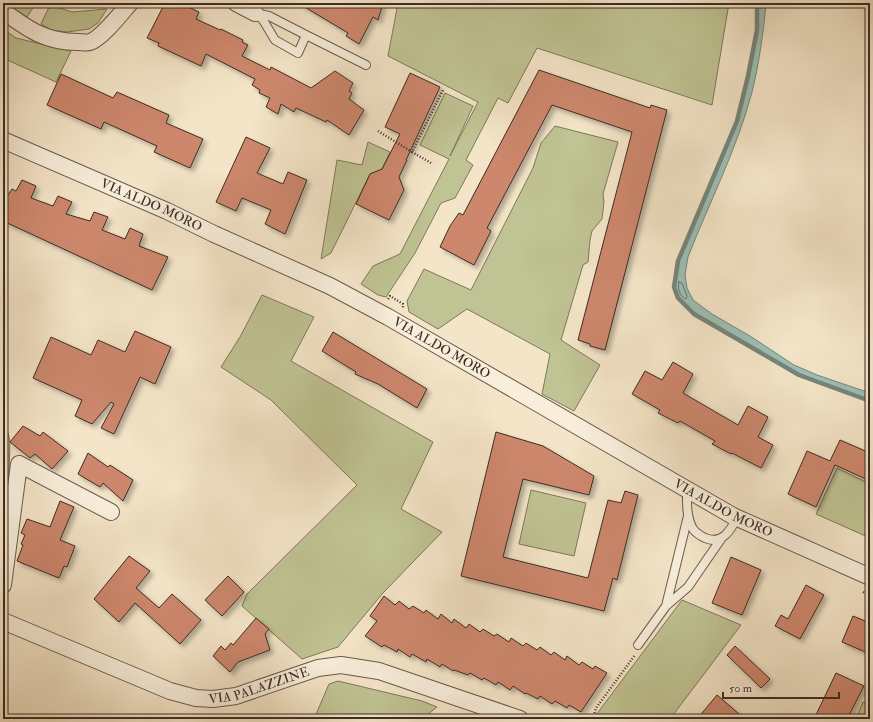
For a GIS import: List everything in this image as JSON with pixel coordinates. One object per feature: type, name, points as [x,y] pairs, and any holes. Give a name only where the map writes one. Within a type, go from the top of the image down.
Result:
[{"type":"street","points":[[3,11],[28,29],[50,39],[71,42],[90,42],[100,35],[130,3]]},
{"type":"street","points":[[236,3],[255,13]]},
{"type":"street","name":"VIA ALDO MORO","points":[[3,140],[167,211],[214,234],[330,286],[388,316],[737,518],[870,577]]},
{"type":"street","points":[[3,585],[19,464],[110,512]]},
{"type":"street","name":"VIA PALAZZINE","points":[[3,621],[170,691],[196,698],[213,699],[236,696],[318,668],[341,665],[379,671],[520,719]]},
{"type":"lane","points":[[255,13],[263,20],[275,40],[298,53],[306,35]]},
{"type":"lane","points":[[255,13],[269,16],[366,65]]},
{"type":"lane","points":[[686,489],[688,516],[693,529],[700,536],[712,541],[721,539]]},
{"type":"lane","points":[[666,606],[688,516]]},
{"type":"lane","points":[[638,646],[666,606],[688,587],[721,539],[731,529],[737,518]]},
{"type":"path","points":[[412,152],[443,90]]},
{"type":"path","points":[[378,131],[431,163]]},
{"type":"path","points":[[593,719],[596,708],[634,657],[638,646]]},
{"type":"green space","points":[[5,3],[36,3],[27,17]]},
{"type":"green space","points":[[398,3],[729,3],[712,105],[537,48],[508,103],[498,98],[466,160],[473,165],[455,198],[441,203],[415,253],[386,297],[378,295],[361,284],[373,266],[400,254],[449,159],[420,145],[445,93],[473,106],[450,156],[478,102],[388,56]]},
{"type":"green space","points":[[50,5],[72,12],[107,9],[98,23],[89,29],[67,32],[51,30],[41,24]]},
{"type":"green space","points":[[3,29],[16,38],[71,51],[56,82],[3,58]]},
{"type":"green space","points":[[555,126],[618,142],[603,194],[604,202],[602,219],[592,231],[588,262],[583,265],[561,340],[600,365],[574,411],[542,394],[550,354],[467,309],[438,329],[409,312],[407,301],[424,269],[471,290],[533,168],[541,143]]},
{"type":"green space","points":[[368,142],[390,152],[382,169],[370,174],[331,253],[321,259],[337,160],[362,165]]},
{"type":"green space","points":[[262,295],[314,317],[291,361],[433,442],[401,509],[442,532],[383,593],[338,647],[302,659],[242,606],[247,594],[357,485],[271,400],[221,367],[240,337]]},
{"type":"green space","points":[[3,411],[10,442],[8,503],[3,467]]},
{"type":"green space","points":[[837,468],[870,484],[870,538],[816,514]]},
{"type":"green space","points":[[531,490],[586,503],[574,556],[519,544]]},
{"type":"green space","points":[[682,600],[741,625],[670,719],[593,719]]},
{"type":"green space","points":[[338,681],[422,701],[437,707],[422,719],[314,719],[329,684]]},
{"type":"green space","points":[[863,702],[870,705],[870,719],[856,719]]},
{"type":"water","points":[[757,3],[765,3],[766,5],[757,71],[752,92],[731,155],[688,257],[685,275],[687,288],[693,300],[712,314],[750,336],[794,365],[817,375],[870,393],[870,401],[799,375],[694,314],[678,298],[674,287],[678,261],[737,121],[757,30]]},
{"type":"building","points":[[165,3],[180,3],[199,12],[196,19],[243,40],[242,42],[248,45],[242,56],[270,70],[271,67],[311,88],[335,71],[353,83],[349,91],[352,93],[349,99],[364,110],[349,135],[327,120],[326,122],[296,108],[294,112],[281,104],[278,114],[266,107],[270,98],[259,93],[260,90],[252,85],[255,79],[206,54],[201,66],[158,46],[159,43],[147,38]]},
{"type":"building","points":[[298,3],[383,3],[378,20],[373,17],[359,44],[346,36],[348,33]]},
{"type":"building","points":[[539,70],[650,108],[651,105],[667,110],[605,350],[590,346],[590,344],[578,340],[632,132],[552,105],[487,228],[491,231],[474,265],[440,247],[450,226],[459,213],[463,215]]},
{"type":"building","points":[[410,73],[440,87],[399,177],[404,190],[389,220],[356,204],[370,174],[382,169],[400,134],[385,127]]},
{"type":"building","points":[[61,74],[113,98],[117,92],[169,115],[166,123],[203,139],[190,168],[154,152],[157,146],[104,122],[101,129],[47,105]]},
{"type":"building","points":[[246,137],[270,148],[257,173],[283,184],[288,172],[307,180],[285,234],[265,224],[271,210],[242,198],[236,211],[216,202]]},
{"type":"building","points":[[22,180],[36,186],[31,198],[53,206],[58,196],[72,202],[66,214],[90,221],[94,212],[108,217],[102,230],[125,239],[130,228],[143,234],[139,246],[168,257],[152,290],[3,221],[3,192],[8,195],[12,189],[16,191]]},
{"type":"building","points":[[135,331],[171,347],[155,384],[140,377],[114,434],[101,428],[114,404],[111,402],[92,424],[75,416],[82,400],[33,378],[51,337],[91,355],[98,340],[125,352]]},
{"type":"building","points":[[333,332],[427,389],[417,408],[378,384],[355,374],[356,372],[322,351]]},
{"type":"building","points":[[673,362],[693,374],[683,393],[738,425],[748,406],[768,417],[758,437],[773,445],[761,468],[712,444],[715,441],[680,421],[678,423],[658,413],[660,410],[632,394],[645,371],[662,380]]},
{"type":"building","points":[[23,426],[40,436],[43,432],[68,451],[52,469],[35,454],[30,458],[10,442]]},
{"type":"building","points":[[496,432],[543,446],[594,476],[589,495],[523,479],[503,557],[588,578],[608,500],[621,503],[625,491],[638,495],[617,580],[613,578],[604,611],[461,576]]},
{"type":"building","points":[[840,440],[870,453],[870,481],[835,465],[816,507],[788,494],[807,451],[830,461]]},
{"type":"building","points":[[88,453],[108,467],[110,465],[133,480],[123,501],[103,483],[100,487],[78,474]]},
{"type":"building","points":[[60,501],[74,507],[60,540],[75,546],[67,567],[64,566],[59,578],[17,561],[25,535],[21,533],[27,519],[50,527]]},
{"type":"building","points":[[129,556],[150,571],[136,588],[159,608],[172,594],[201,620],[180,644],[135,603],[119,622],[94,599]]},
{"type":"building","points":[[731,557],[761,570],[742,615],[712,603]]},
{"type":"building","points":[[228,576],[244,592],[222,616],[205,600]]},
{"type":"building","points":[[806,585],[824,595],[800,639],[775,626],[781,615],[788,619]]},
{"type":"building","points":[[384,596],[395,605],[399,601],[409,609],[413,606],[424,613],[426,610],[438,619],[441,614],[452,623],[454,619],[466,628],[469,624],[480,632],[483,629],[494,636],[497,634],[509,642],[511,638],[523,646],[526,643],[537,650],[540,647],[551,655],[554,652],[565,660],[567,656],[579,665],[582,662],[593,669],[595,666],[607,673],[581,712],[569,705],[567,708],[555,701],[552,704],[540,696],[538,699],[526,693],[525,694],[513,686],[510,690],[498,682],[496,685],[484,678],[482,680],[470,673],[468,675],[454,670],[453,671],[442,664],[440,667],[427,659],[426,662],[412,654],[410,657],[398,649],[397,652],[384,645],[382,647],[365,636],[377,621],[370,616]]},
{"type":"building","points":[[853,616],[870,623],[870,654],[842,642]]},
{"type":"building","points":[[256,618],[269,629],[265,634],[270,650],[238,662],[230,672],[213,656],[221,646],[225,650],[231,643],[233,645]]},
{"type":"building","points":[[735,646],[770,679],[761,688],[727,655]]},
{"type":"building","points":[[836,673],[864,686],[847,719],[814,719]]},
{"type":"building","points":[[717,695],[745,719],[697,719]]},
{"type":"waterway","points":[[757,3],[757,30],[737,121],[678,261],[674,287],[678,298],[694,314],[799,375],[870,401]]}]
